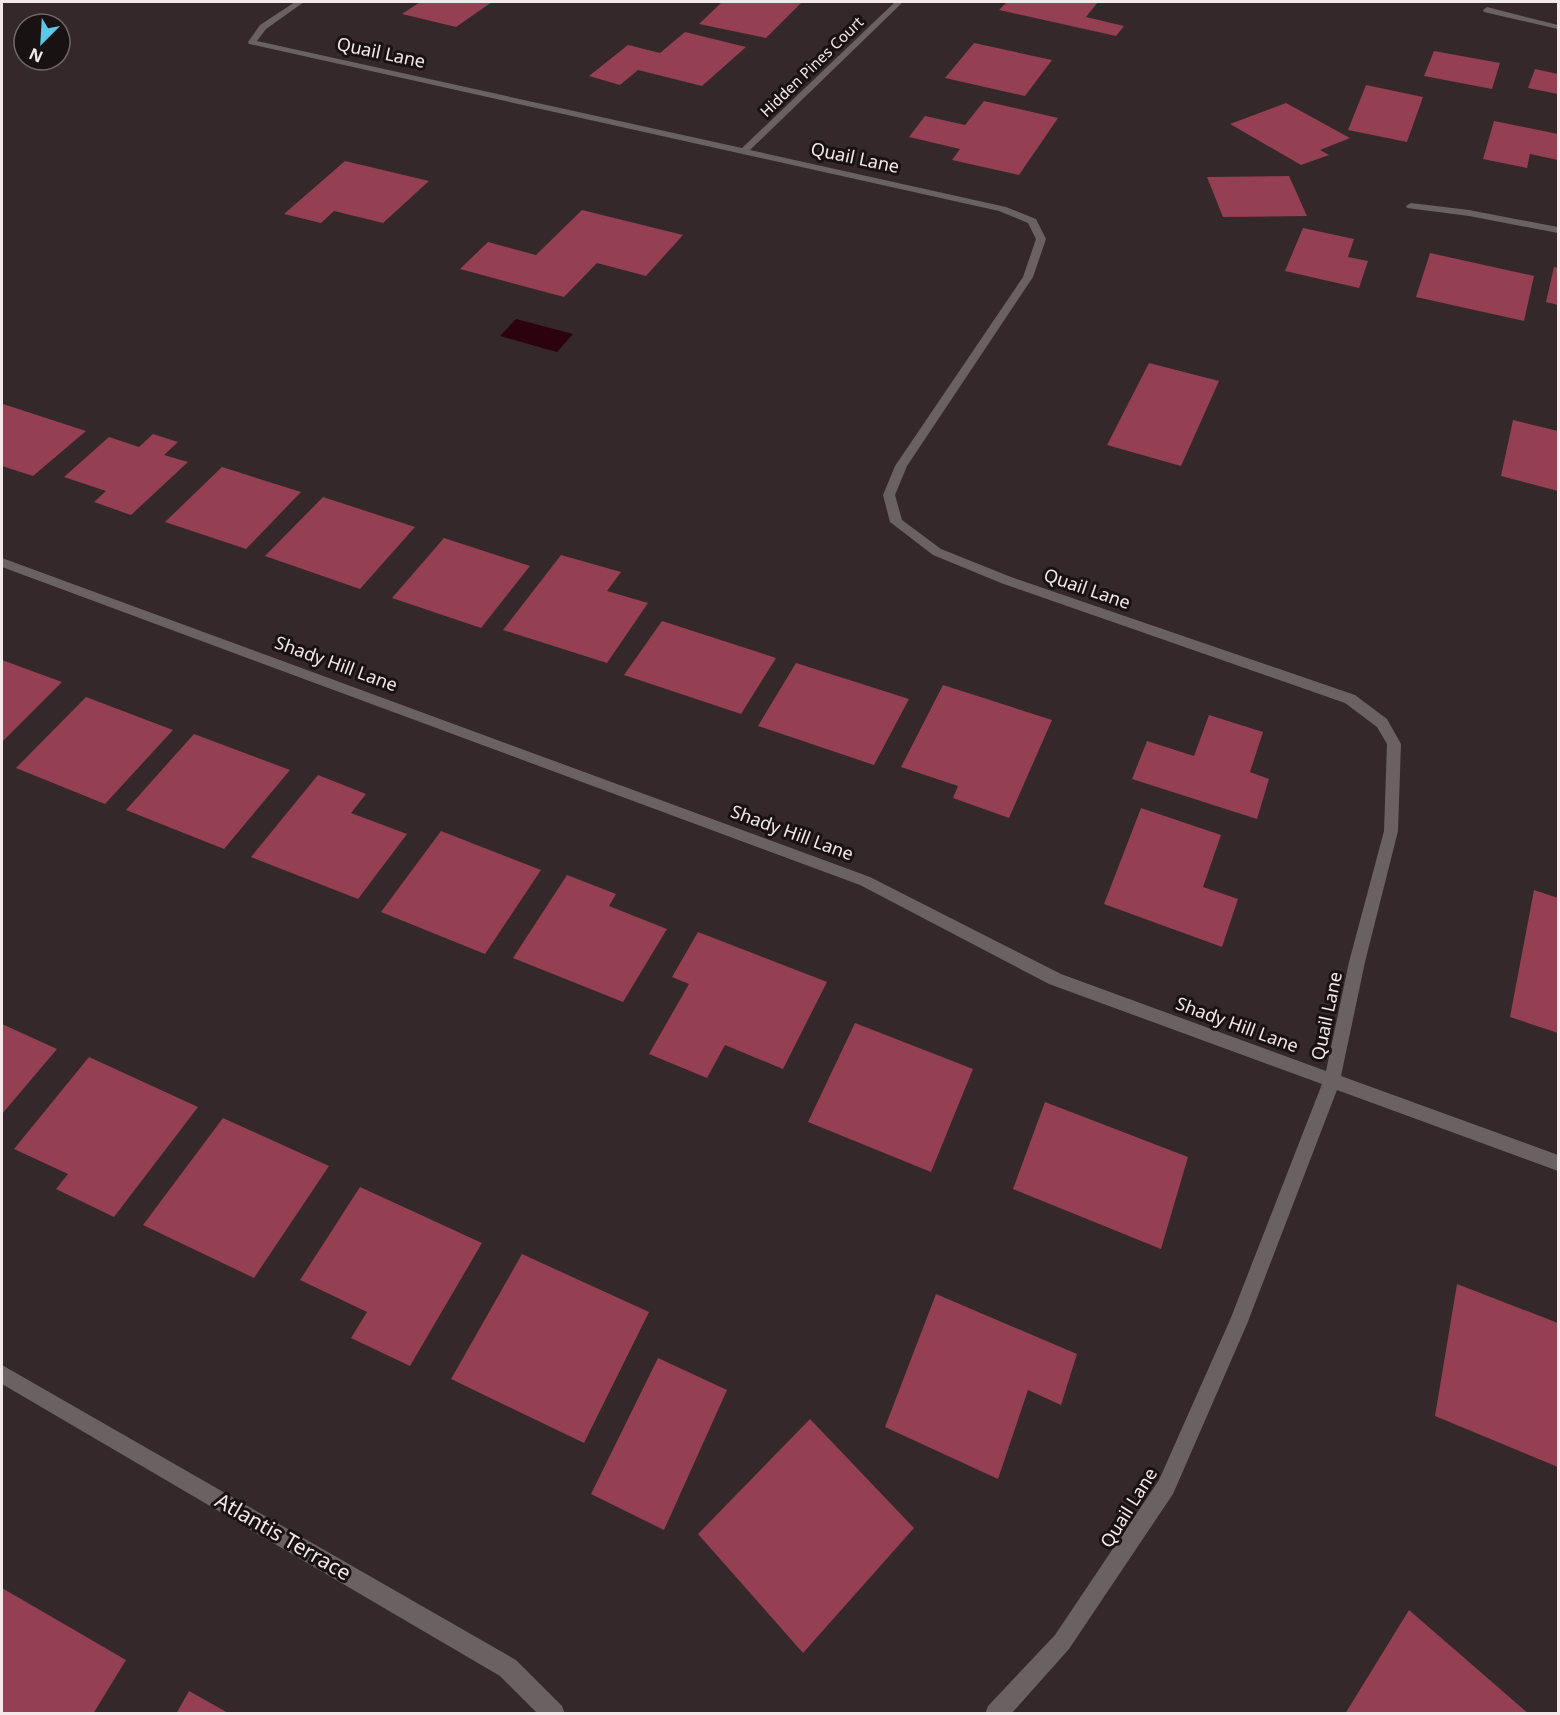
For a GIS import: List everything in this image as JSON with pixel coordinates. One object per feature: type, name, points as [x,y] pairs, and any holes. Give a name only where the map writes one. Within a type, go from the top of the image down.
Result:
[{"type":"street","name":"Quail Lane","points":[[300,2],[263,27],[252,42],[1002,208],[1032,221],[1041,239],[1028,277],[901,466],[889,495],[896,522],[937,552],[1006,580],[1350,699],[1382,723],[1394,744],[1391,831],[1357,962],[1332,1081],[1238,1324],[1166,1487],[1062,1642],[996,1713]]},
{"type":"street","name":"Hidden Pines Court","points":[[744,151],[899,2]]},
{"type":"street","points":[[1487,10],[1558,27]]},
{"type":"street","points":[[1411,206],[1469,213],[1558,230]]},
{"type":"street","name":"Shady Hill Lane","points":[[2,562],[865,881],[1055,979],[1558,1163]]},
{"type":"street","name":"Atlantis Terrace","points":[[2,1374],[508,1668],[554,1713]]},
{"type":"shaded area","points":[[516,319],[573,334],[557,352],[500,336]]},
{"type":"building","points":[[420,2],[492,2],[456,27],[402,14]]},
{"type":"building","points":[[722,2],[802,2],[766,38],[699,24]]},
{"type":"building","points":[[1007,2],[1098,2],[1086,17],[1124,26],[1116,36],[999,10]]},
{"type":"building","points":[[685,32],[746,47],[702,86],[638,70],[620,85],[589,76],[628,45],[660,53]]},
{"type":"building","points":[[974,43],[1052,60],[1025,96],[945,78]]},
{"type":"building","points":[[1434,51],[1500,63],[1492,89],[1424,76]]},
{"type":"building","points":[[1535,69],[1558,74],[1558,94],[1528,88]]},
{"type":"building","points":[[1366,85],[1423,97],[1407,142],[1348,130]]},
{"type":"building","points":[[984,101],[1058,118],[1019,175],[952,160],[960,149],[909,137],[925,116],[965,125]]},
{"type":"building","points":[[1286,103],[1350,138],[1320,150],[1329,155],[1301,165],[1230,124]]},
{"type":"building","points":[[1494,121],[1558,134],[1558,160],[1530,154],[1527,168],[1483,159]]},
{"type":"building","points":[[345,161],[429,181],[383,223],[334,211],[321,223],[284,214]]},
{"type":"building","points":[[1289,176],[1307,216],[1223,217],[1207,177]]},
{"type":"building","points":[[582,210],[683,235],[646,276],[597,263],[564,297],[460,269],[488,242],[536,255]]},
{"type":"building","points":[[1303,228],[1354,239],[1348,257],[1368,261],[1359,288],[1285,271]]},
{"type":"building","points":[[1430,253],[1534,276],[1524,321],[1416,297]]},
{"type":"building","points":[[1554,267],[1558,268],[1558,305],[1546,302]]},
{"type":"building","points":[[1149,363],[1219,381],[1181,466],[1107,445]]},
{"type":"building","points":[[3,404],[86,431],[33,476],[2,466]]},
{"type":"building","points":[[1513,420],[1558,431],[1558,491],[1501,476]]},
{"type":"building","points":[[153,434],[178,442],[164,455],[188,462],[131,515],[94,502],[106,491],[64,477],[109,437],[139,447]]},
{"type":"building","points":[[222,467],[301,492],[246,549],[165,522]]},
{"type":"building","points":[[323,497],[415,527],[360,589],[265,556]]},
{"type":"building","points":[[444,538],[530,566],[481,628],[392,598]]},
{"type":"building","points":[[561,555],[621,572],[607,591],[648,603],[607,663],[503,630]]},
{"type":"building","points":[[662,621],[776,658],[741,714],[624,675]]},
{"type":"building","points":[[2,660],[62,682],[2,742]]},
{"type":"building","points":[[796,663],[909,699],[874,765],[758,726]]},
{"type":"building","points":[[943,685],[1052,720],[1009,818],[953,798],[958,786],[901,767]]},
{"type":"building","points":[[86,697],[173,730],[105,804],[16,768]]},
{"type":"building","points":[[1209,715],[1263,732],[1250,772],[1269,779],[1257,819],[1132,779],[1147,741],[1194,756]]},
{"type":"building","points":[[194,734],[290,770],[224,849],[126,810]]},
{"type":"building","points":[[318,775],[366,794],[351,813],[407,834],[358,899],[251,857]]},
{"type":"building","points":[[1141,808],[1221,835],[1203,887],[1238,899],[1222,947],[1104,904]]},
{"type":"building","points":[[441,831],[541,870],[485,954],[381,912]]},
{"type":"building","points":[[567,875],[616,894],[609,906],[667,929],[623,1002],[513,958]]},
{"type":"building","points":[[1534,890],[1558,898],[1558,1033],[1510,1017]]},
{"type":"building","points":[[698,932],[827,982],[783,1069],[725,1045],[707,1078],[649,1054],[689,984],[672,977]]},
{"type":"building","points":[[855,1023],[973,1069],[931,1172],[808,1122]]},
{"type":"building","points":[[2,1024],[57,1049],[2,1114]]},
{"type":"building","points":[[89,1057],[198,1107],[114,1217],[56,1189],[68,1174],[14,1149]]},
{"type":"building","points":[[1045,1102],[1188,1157],[1161,1249],[1013,1189]]},
{"type":"building","points":[[223,1118],[329,1166],[254,1278],[143,1225]]},
{"type":"building","points":[[360,1187],[482,1243],[410,1366],[351,1338],[367,1312],[300,1280]]},
{"type":"building","points":[[522,1254],[649,1312],[584,1443],[451,1379]]},
{"type":"building","points":[[1457,1284],[1558,1323],[1558,1467],[1435,1416]]},
{"type":"building","points":[[936,1294],[1077,1354],[1061,1405],[1028,1390],[998,1479],[885,1427]]},
{"type":"building","points":[[658,1358],[727,1390],[664,1530],[591,1494]]},
{"type":"building","points":[[810,1419],[914,1528],[803,1653],[698,1534]]},
{"type":"building","points":[[2,1588],[126,1660],[93,1714],[2,1714]]},
{"type":"building","points":[[1409,1610],[1529,1714],[1345,1714]]},
{"type":"building","points":[[189,1691],[230,1714],[176,1714]]}]
